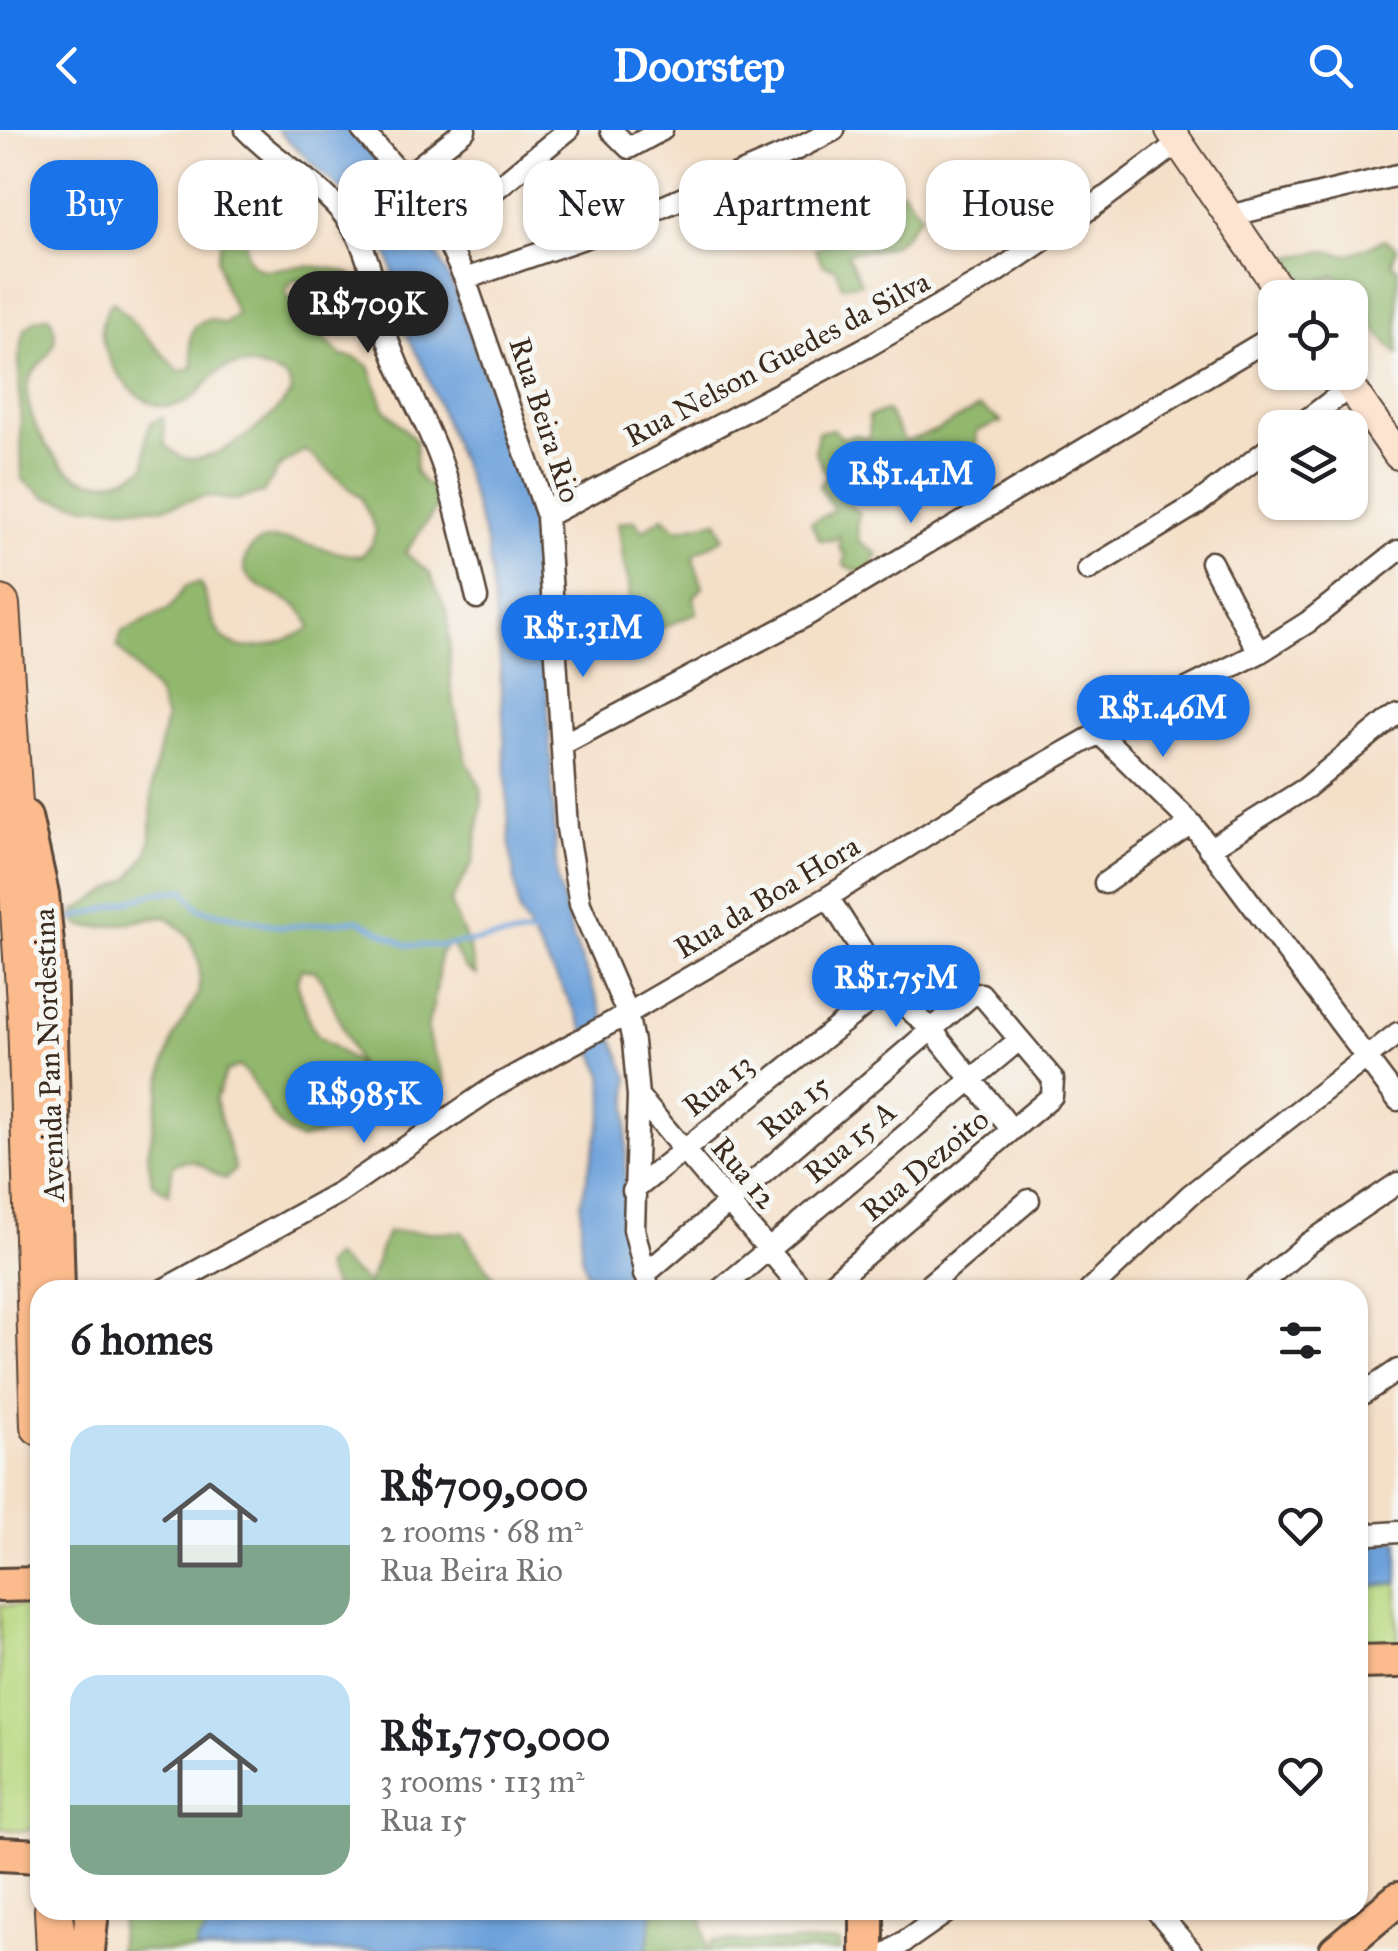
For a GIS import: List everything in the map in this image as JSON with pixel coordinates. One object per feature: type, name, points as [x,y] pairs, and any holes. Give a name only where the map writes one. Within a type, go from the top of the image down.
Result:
[{"type":"highway","name":"Avenida Pan Nordestina","points":[[0,605],[27,1018],[35,1280]]},
{"type":"highway","points":[[54,1920],[56,1951]]},
{"type":"main road","points":[[1174,137],[1273,280]]},
{"type":"main road","points":[[1352,390],[1398,454]]},
{"type":"main road","name":"Avenida Pan Nordestina","points":[[10,765],[33,846],[49,964],[58,1280]]},
{"type":"main road","points":[[0,1586],[30,1584]]},
{"type":"main road","points":[[1368,1662],[1398,1660]]},
{"type":"main road","points":[[0,1854],[30,1856]]},
{"type":"main road","points":[[1336,1951],[1398,1899]]},
{"type":"main road","points":[[88,1951],[91,1920]]},
{"type":"main road","points":[[866,1951],[867,1920]]},
{"type":"street","points":[[246,130],[336,206],[359,240],[396,360],[443,466],[477,598]]},
{"type":"street","name":"Rua Beira Rio","points":[[362,130],[388,160]]},
{"type":"street","points":[[503,183],[568,130]]},
{"type":"street","points":[[618,138],[633,148],[662,130]]},
{"type":"street","points":[[466,279],[613,228],[834,130]]},
{"type":"street","points":[[424,160],[455,133]]},
{"type":"street","name":"Rua Nelson Guedes da Silva","points":[[547,516],[866,348],[995,274],[1091,208],[1174,137]]},
{"type":"street","points":[[1229,216],[1398,175]]},
{"type":"street","name":"Rua Beira Rio","points":[[452,250],[466,279],[547,516],[566,828],[580,904],[622,1017],[638,1096],[634,1229],[645,1280]]},
{"type":"street","points":[[562,744],[804,617],[1258,346]]},
{"type":"street","points":[[1314,410],[1335,390]]},
{"type":"street","points":[[1088,570],[1197,504],[1258,457]]},
{"type":"street","name":"Rua da Boa Hora","points":[[181,1280],[340,1192],[494,1087],[828,896],[990,794],[1099,732],[1260,653],[1308,622],[1398,551]]},
{"type":"street","points":[[1211,562],[1260,653]]},
{"type":"street","points":[[1209,849],[1306,788],[1398,712]]},
{"type":"street","points":[[1099,732],[1191,823],[1398,1100]]},
{"type":"street","points":[[1104,883],[1191,823]]},
{"type":"street","points":[[828,896],[886,988],[931,1030],[1012,1130]]},
{"type":"street","name":"Rua 13","points":[[633,1191],[886,988]]},
{"type":"street","name":"Rua 15","points":[[649,1280],[729,1202],[972,995],[985,997],[1019,1040]]},
{"type":"street","points":[[1101,1280],[1190,1195],[1398,1033]]},
{"type":"street","name":"Rua Dezoito","points":[[836,1280],[1052,1096],[1053,1079],[1019,1040]]},
{"type":"street","name":"Rua 15 A","points":[[732,1280],[1019,1040]]},
{"type":"street","name":"Rua 12","points":[[638,1096],[795,1280]]},
{"type":"street","points":[[1264,1280],[1309,1243],[1398,1183]]},
{"type":"street","points":[[934,1280],[1029,1200]]},
{"type":"street","points":[[1368,1391],[1398,1370]]},
{"type":"street","points":[[1368,1535],[1398,1532]]},
{"type":"street","points":[[892,1951],[936,1920]]},
{"type":"street","points":[[1164,1920],[1190,1951]]},
{"type":"green space","points":[[906,195],[921,215],[906,233]]},
{"type":"green space","points":[[1384,240],[1397,247],[1392,263],[1398,269],[1398,354],[1368,316],[1368,280],[1341,280],[1335,276],[1297,280],[1293,274],[1290,257],[1325,251],[1349,255]]},
{"type":"green space","points":[[219,250],[247,250],[258,268],[322,267],[352,275],[344,286],[330,286],[320,278],[292,281],[285,293],[295,305],[310,307],[321,334],[342,356],[369,366],[384,408],[416,441],[415,472],[437,490],[440,503],[405,553],[429,572],[448,615],[451,691],[467,762],[481,788],[473,862],[450,903],[468,944],[476,975],[465,968],[450,943],[440,953],[428,1025],[432,1050],[442,1070],[443,1092],[422,1119],[407,1119],[435,1086],[425,1076],[404,1095],[377,1088],[363,1076],[356,1104],[342,1129],[300,1140],[280,1125],[239,1066],[226,1072],[215,1100],[235,1169],[226,1179],[195,1162],[173,1165],[169,1194],[152,1183],[148,1154],[165,1064],[174,1036],[198,995],[199,962],[188,935],[167,917],[89,927],[79,925],[74,912],[130,878],[147,854],[151,838],[152,781],[166,719],[157,693],[117,646],[122,632],[169,609],[186,586],[200,583],[217,629],[230,643],[241,647],[265,646],[301,633],[311,628],[301,610],[251,580],[244,563],[249,551],[254,545],[276,539],[361,556],[371,546],[376,530],[361,498],[305,450],[280,466],[263,493],[234,500],[207,496],[161,508],[88,506],[46,497],[22,479],[19,358],[25,329],[35,320],[49,316],[55,340],[29,381],[29,404],[40,434],[59,462],[84,479],[118,480],[141,469],[146,465],[146,436],[151,423],[163,417],[165,445],[174,453],[193,459],[220,452],[274,412],[292,391],[288,379],[259,367],[236,365],[217,373],[188,401],[162,406],[149,402],[127,385],[111,363],[102,337],[103,319],[113,301],[180,372],[193,367],[190,339],[195,326],[210,319],[225,324],[237,314],[217,259]],"holes":[[[301,969],[315,971],[323,981],[361,1071],[355,1062],[318,1036],[310,1023],[297,982]]]},
{"type":"green space","points":[[816,250],[870,250],[847,254],[861,283],[842,286],[835,268],[823,265]]},
{"type":"green space","points":[[980,407],[1002,422],[977,431],[976,449],[953,461],[933,444],[924,453],[909,455],[907,479],[900,480],[881,451],[845,477],[843,498],[859,513],[859,541],[878,554],[866,575],[844,565],[839,536],[820,540],[811,523],[834,510],[819,486],[827,477],[815,451],[818,432],[833,429],[842,438],[856,435],[870,439],[869,416],[887,411],[905,442]]},
{"type":"green space","points":[[663,517],[677,529],[718,521],[724,538],[695,554],[703,587],[694,597],[697,613],[652,632],[618,635],[618,616],[630,591],[618,523],[635,520],[642,531]]},
{"type":"green space","points":[[387,1232],[462,1232],[495,1279],[495,1280],[369,1280]]},
{"type":"green space","points":[[333,1256],[363,1280],[330,1280],[324,1267]]},
{"type":"green space","points":[[1398,1583],[1398,1649],[1368,1650],[1368,1587]]},
{"type":"green space","points":[[0,1605],[30,1606],[30,1829],[0,1828]]},
{"type":"green space","points":[[121,1920],[702,1920],[707,1951],[118,1951]]},
{"type":"green space","points":[[712,1941],[839,1942],[840,1951],[709,1951]]},
{"type":"water","points":[[277,130],[347,130],[377,160],[338,160],[338,187],[318,168],[318,160],[309,160]]},
{"type":"water","points":[[385,250],[435,250],[457,295],[533,529],[544,630],[557,880],[572,936],[629,1078],[623,1232],[628,1280],[589,1280],[581,1254],[581,1202],[604,1108],[603,1075],[579,1018],[519,912],[510,847],[499,647],[487,546],[465,473],[424,368],[398,317]]},
{"type":"water","points":[[1398,1540],[1398,1583],[1368,1587],[1368,1544]]},
{"type":"water","points":[[214,1920],[652,1920],[647,1951],[196,1951],[197,1943]]},
{"type":"waterway","points":[[72,919],[155,893],[184,890],[199,909],[283,927],[358,920],[407,945],[439,946],[537,933]]}]
